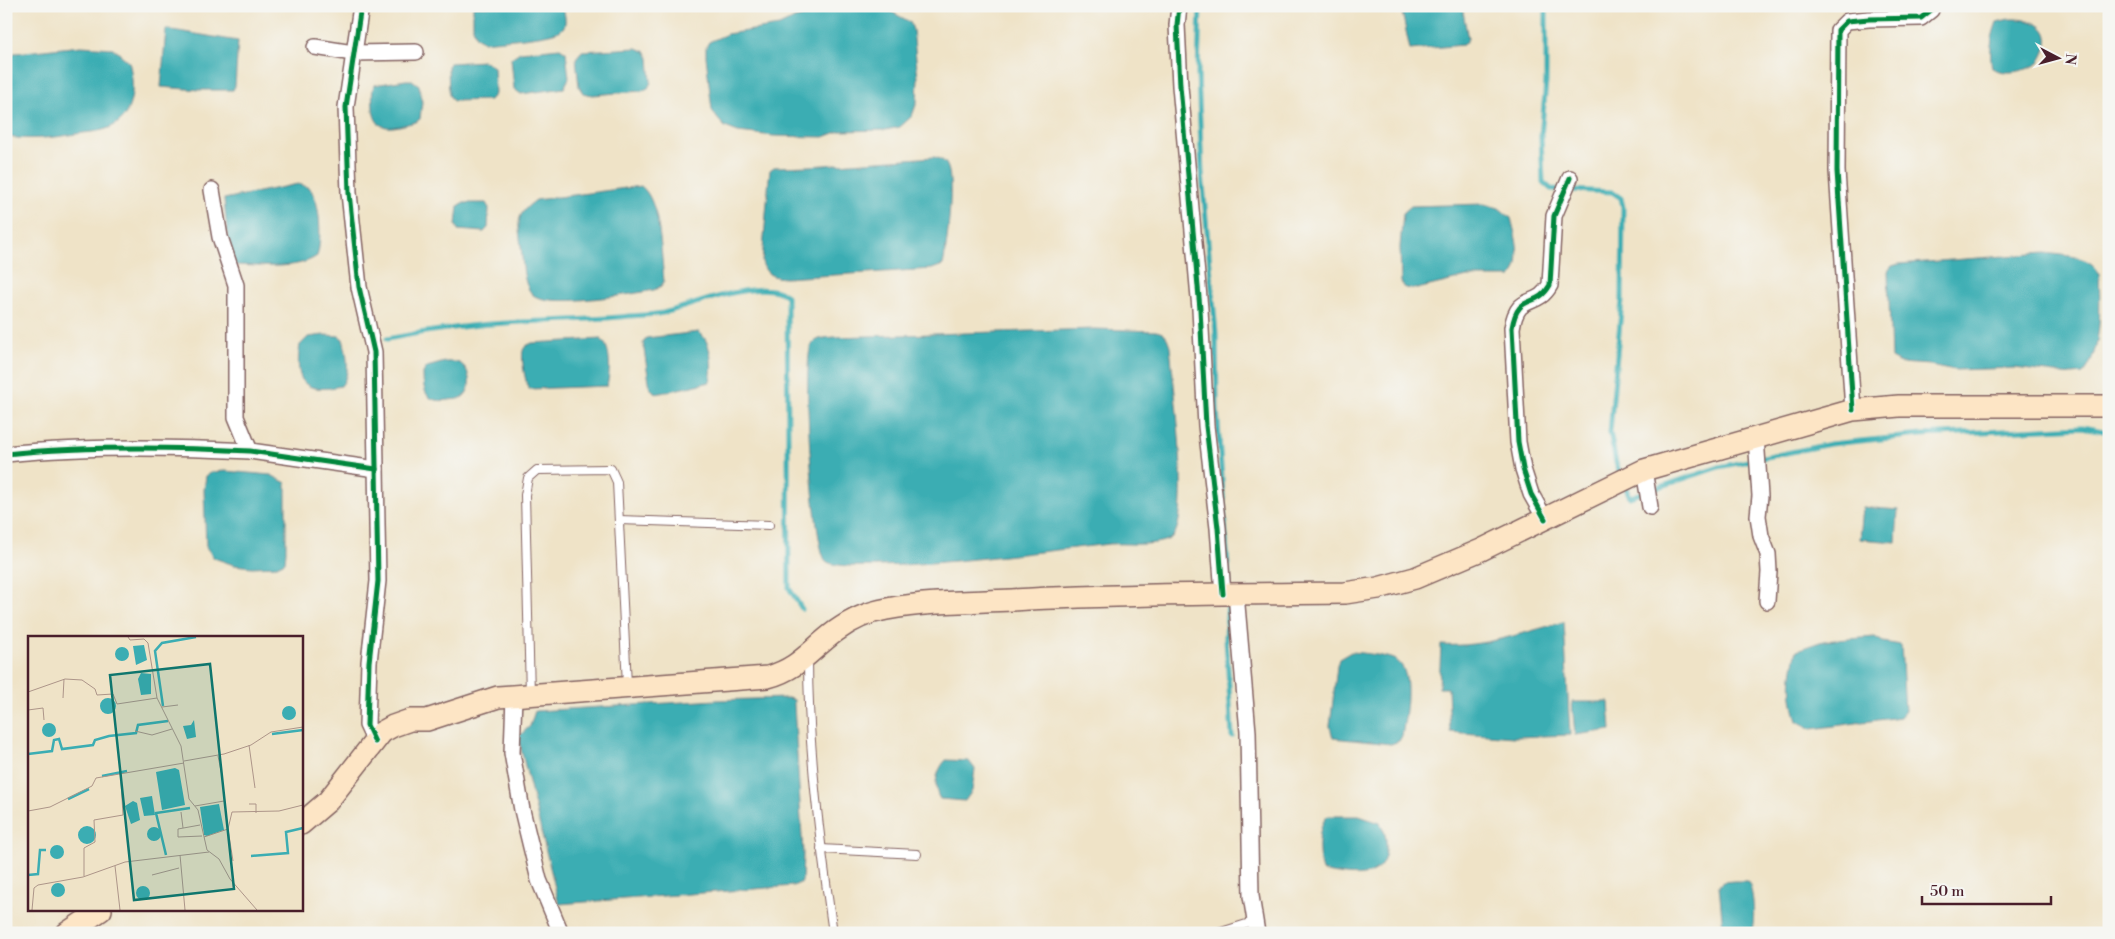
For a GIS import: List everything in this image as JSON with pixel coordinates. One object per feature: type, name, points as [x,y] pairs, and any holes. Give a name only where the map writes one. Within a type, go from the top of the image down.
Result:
[{"type":"main road","points":[[302,823],[328,801],[382,732],[392,726],[410,720],[428,720],[498,697],[768,677],[783,673],[808,656],[836,631],[857,618],[887,609],[932,604],[1063,597],[1345,593],[1378,588],[1415,578],[1481,550],[1609,488],[1646,486],[1758,442],[1853,410],[1919,406],[2109,406]]},
{"type":"main road","points":[[67,933],[98,912]]},
{"type":"street","points":[[362,6],[346,107],[349,193],[359,287],[374,352],[378,582],[369,662],[368,725],[374,742]]},
{"type":"street","points":[[1178,6],[1180,86],[1200,308],[1202,388],[1218,528],[1248,732],[1251,896],[1257,927]]},
{"type":"street","points":[[1853,410],[1837,171],[1838,30],[1847,21],[1921,18],[1932,10],[1932,6]]},
{"type":"street","points":[[315,47],[354,53],[416,52]]},
{"type":"street","points":[[1545,519],[1531,494],[1522,470],[1518,442],[1512,328],[1514,313],[1518,307],[1545,294],[1550,285],[1554,216],[1570,178]]},
{"type":"street","points":[[212,190],[220,238],[236,285],[236,417],[250,451]]},
{"type":"street","points":[[1758,442],[1760,496],[1758,516],[1761,536],[1768,554],[1767,601]]},
{"type":"street","points":[[6,454],[57,449],[96,448],[250,451],[376,469]]},
{"type":"street","points":[[522,696],[512,753],[522,810],[539,880],[560,933]]},
{"type":"lane","points":[[522,696],[526,495],[528,478],[537,470],[611,469],[617,482],[627,687]]},
{"type":"lane","points":[[619,520],[768,525]]},
{"type":"lane","points":[[808,656],[808,692],[821,849],[833,933]]},
{"type":"lane","points":[[821,849],[917,854]]},
{"type":"lane","points":[[1218,933],[1257,927]]},
{"type":"water","points":[[473,6],[563,6],[565,24],[562,29],[549,34],[484,42],[476,37],[473,28]]},
{"type":"water","points":[[848,6],[881,6],[910,22],[913,30],[918,78],[917,102],[912,116],[900,127],[886,130],[840,131],[824,137],[774,136],[738,132],[725,127],[712,110],[706,56],[706,47],[709,42],[727,34],[779,26],[794,19]]},
{"type":"water","points":[[1438,6],[1462,6],[1468,39],[1463,45],[1410,50],[1402,12]]},
{"type":"water","points":[[2009,19],[2030,21],[2044,29],[2047,35],[2047,43],[2039,63],[2028,68],[2010,72],[1992,68],[1992,39],[1997,22]]},
{"type":"water","points":[[166,29],[238,41],[235,86],[233,90],[161,87]]},
{"type":"water","points":[[81,46],[113,48],[129,62],[132,89],[129,107],[125,115],[111,127],[98,131],[59,137],[6,137],[6,54]]},
{"type":"water","points":[[560,48],[566,52],[569,78],[564,88],[521,94],[514,89],[511,58],[520,52]]},
{"type":"water","points":[[637,48],[646,52],[649,58],[651,82],[648,88],[642,91],[592,95],[583,93],[579,87],[576,58],[582,51]]},
{"type":"water","points":[[484,61],[494,67],[495,94],[490,100],[453,101],[449,95],[448,66],[450,63]]},
{"type":"water","points":[[412,80],[419,85],[422,102],[420,119],[416,122],[395,127],[383,126],[378,123],[373,109],[372,94],[374,85]]},
{"type":"water","points":[[934,157],[946,164],[950,176],[949,216],[943,265],[932,269],[785,278],[773,276],[765,270],[762,262],[770,170],[774,167]]},
{"type":"water","points":[[298,184],[309,188],[316,201],[320,231],[317,256],[298,264],[230,265],[224,199]]},
{"type":"water","points":[[641,186],[648,193],[653,204],[659,230],[664,281],[661,286],[654,290],[590,299],[554,300],[540,298],[532,294],[526,284],[519,225],[521,215],[529,205],[536,200]]},
{"type":"water","points":[[464,203],[486,203],[489,208],[488,228],[484,232],[458,230],[456,225],[458,206]]},
{"type":"water","points":[[1484,204],[1499,208],[1511,218],[1518,256],[1515,271],[1511,277],[1467,277],[1417,289],[1405,288],[1401,282],[1400,247],[1403,213],[1411,206]]},
{"type":"water","points":[[2045,253],[2083,259],[2095,267],[2099,273],[2100,312],[2097,340],[2094,353],[2083,374],[2072,375],[2015,368],[1955,370],[1930,365],[1900,363],[1891,358],[1888,271],[1892,266]]},
{"type":"water","points":[[1095,329],[1156,331],[1164,334],[1168,340],[1180,444],[1181,473],[1179,521],[1174,535],[1170,539],[1154,543],[1109,544],[919,564],[859,566],[837,565],[826,561],[821,549],[817,525],[808,419],[809,360],[811,346],[815,341],[822,338],[835,337]]},
{"type":"water","points":[[699,332],[709,348],[710,382],[656,394],[650,388],[643,343],[646,338]]},
{"type":"water","points":[[339,336],[343,339],[347,357],[346,376],[341,386],[328,388],[310,387],[304,383],[299,369],[300,345],[308,337]]},
{"type":"water","points":[[601,339],[605,343],[609,355],[607,386],[529,389],[523,359],[523,351],[526,346],[532,343]]},
{"type":"water","points":[[445,362],[459,363],[467,371],[469,386],[465,395],[460,399],[436,400],[425,392],[423,373],[427,367]]},
{"type":"water","points":[[225,471],[271,475],[286,483],[285,562],[277,566],[252,567],[234,565],[214,558],[206,547],[204,490],[206,476],[212,472]]},
{"type":"water","points":[[1863,507],[1898,510],[1896,542],[1860,539]]},
{"type":"water","points":[[1564,622],[1570,735],[1514,737],[1450,732],[1448,688],[1439,688],[1441,645],[1488,642]]},
{"type":"water","points":[[1875,637],[1883,642],[1901,645],[1905,711],[1900,717],[1812,729],[1797,721],[1791,686],[1797,650],[1823,641]]},
{"type":"water","points":[[1351,652],[1388,657],[1397,661],[1402,667],[1407,685],[1407,696],[1402,736],[1399,741],[1391,744],[1333,738],[1330,726],[1337,666],[1339,659]]},
{"type":"water","points":[[788,698],[794,700],[803,853],[802,882],[793,886],[559,904],[518,737],[530,726],[535,711],[717,700]]},
{"type":"water","points":[[1572,702],[1609,702],[1611,730],[1575,735]]},
{"type":"water","points":[[946,760],[969,761],[975,769],[972,791],[965,801],[940,799],[936,784],[940,768]]},
{"type":"water","points":[[1328,816],[1359,816],[1380,823],[1386,839],[1386,850],[1383,861],[1378,868],[1371,873],[1352,876],[1322,871],[1319,842],[1321,827]]},
{"type":"water","points":[[1747,881],[1751,890],[1753,905],[1752,930],[1729,932],[1723,929],[1719,885],[1723,882]]},
{"type":"waterway","points":[[1200,6],[1198,73],[1202,173],[1216,334],[1217,409],[1229,582]]},
{"type":"waterway","points":[[1546,6],[1546,82],[1541,137],[1543,182],[1551,189],[1612,192],[1621,198],[1623,207],[1622,300],[1610,432],[1616,463],[1621,476]]},
{"type":"waterway","points":[[387,339],[437,330],[488,324],[659,314],[726,294],[761,289],[776,291],[787,296],[789,588],[802,609]]},
{"type":"waterway","points":[[1624,484],[1630,497],[1719,467],[1830,444],[1921,435],[2082,427],[2109,432]]},
{"type":"waterway","points":[[1228,598],[1226,638],[1232,736]]},
{"type":"cycle path","points":[[361,6],[346,107],[349,193],[359,287],[374,352],[378,581],[369,662],[367,725],[375,742]]},
{"type":"cycle path","points":[[1179,6],[1177,25],[1180,86],[1200,309],[1206,426],[1218,528],[1223,594]]},
{"type":"cycle path","points":[[1853,410],[1837,171],[1838,30],[1847,21],[1921,18],[1931,10],[1932,6]]},
{"type":"cycle path","points":[[1545,519],[1531,494],[1523,469],[1518,442],[1512,328],[1518,309],[1545,293],[1550,285],[1554,216],[1570,178]]},
{"type":"cycle path","points":[[6,454],[97,448],[250,451],[376,469]]}]
